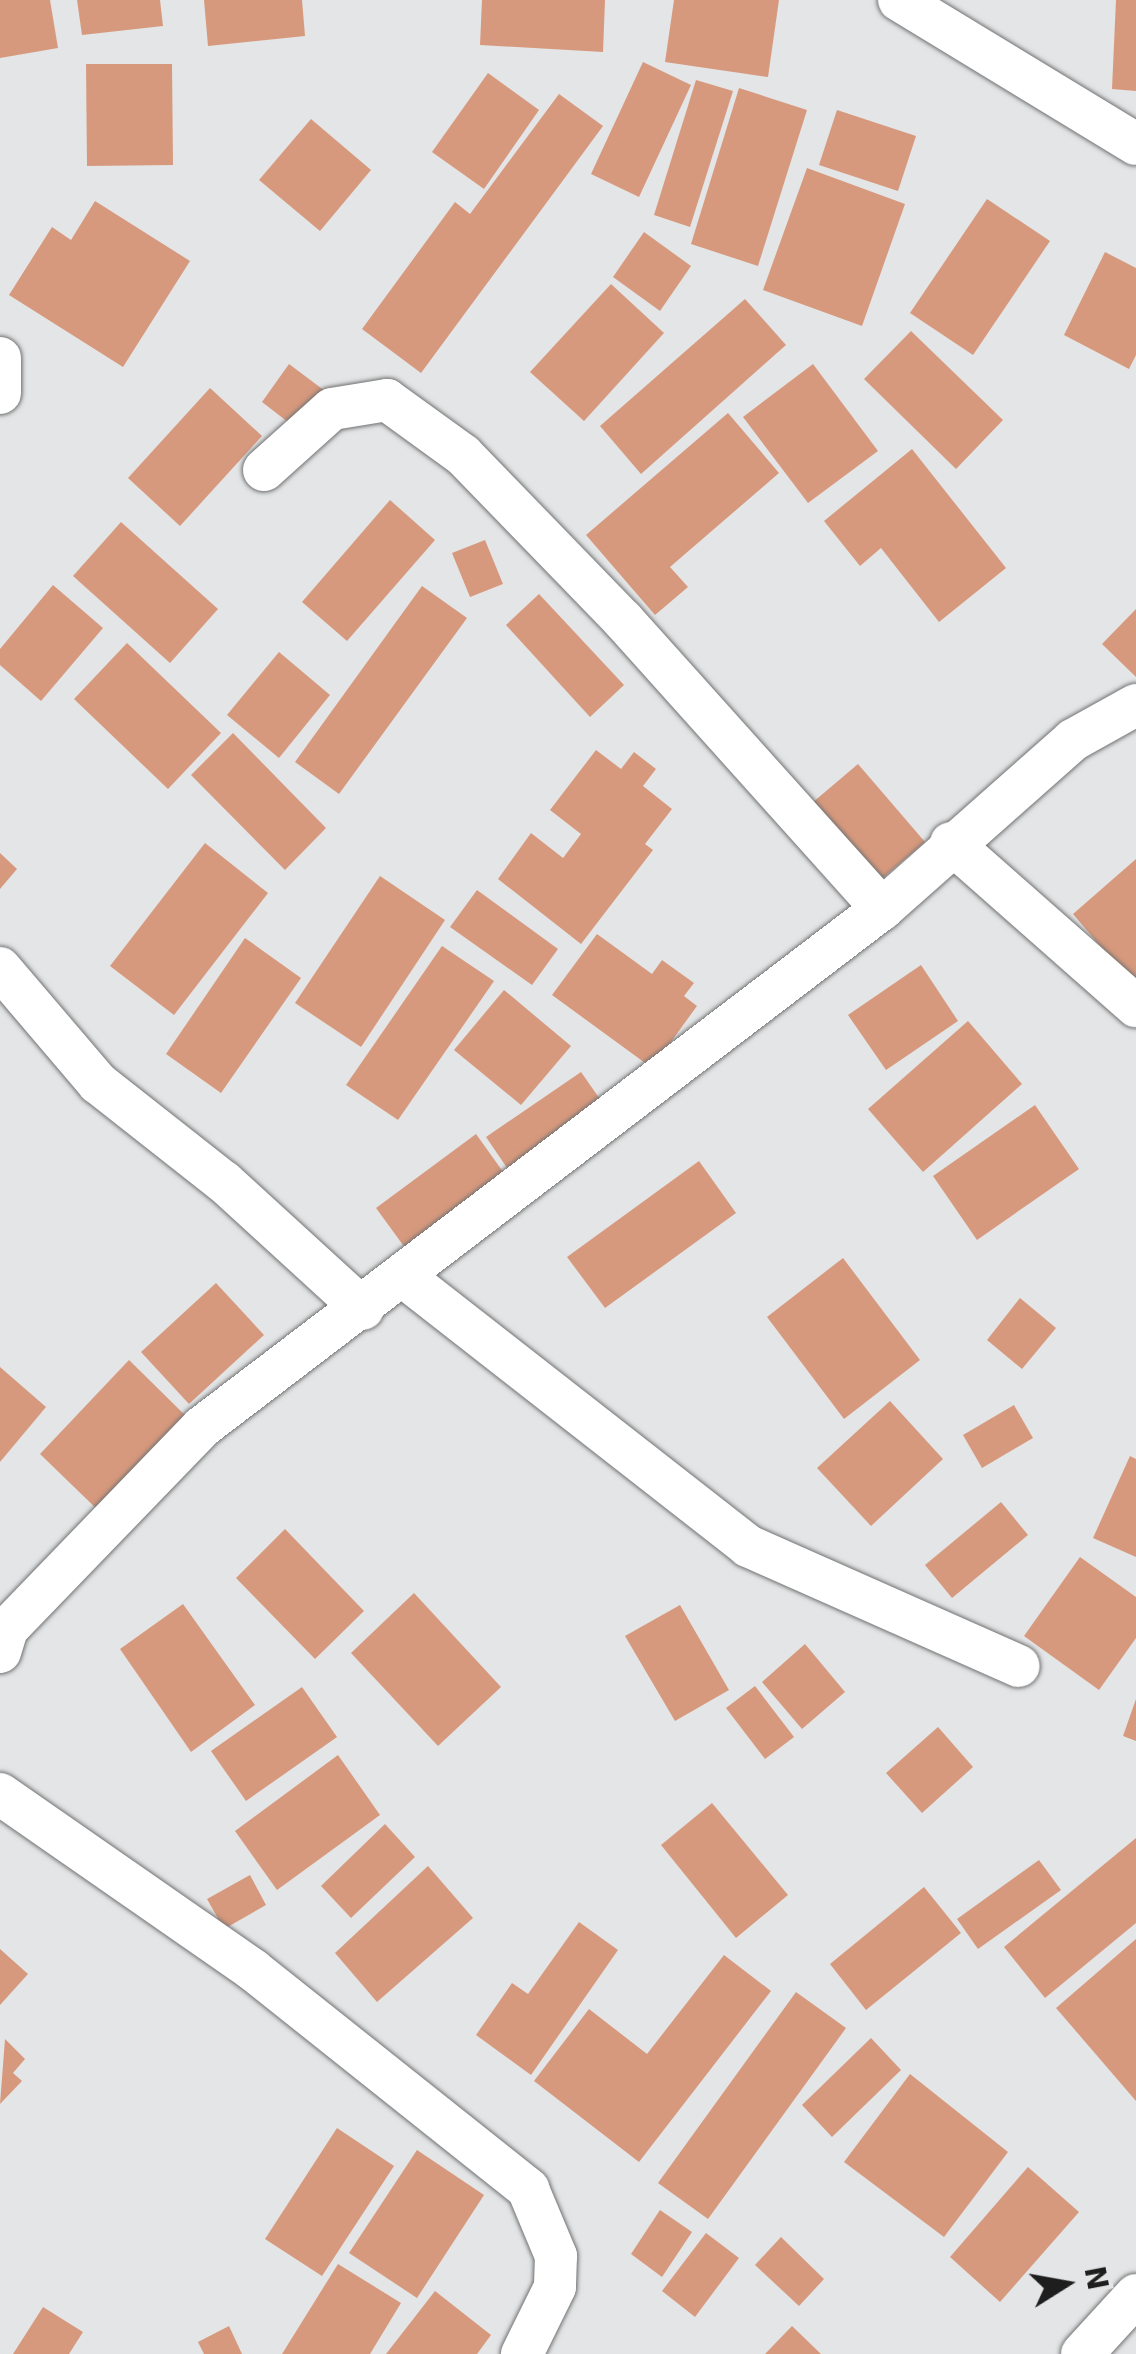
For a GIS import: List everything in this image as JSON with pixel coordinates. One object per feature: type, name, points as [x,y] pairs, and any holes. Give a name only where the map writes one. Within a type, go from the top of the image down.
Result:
[{"type":"street","points":[[899,0],[1136,144]]},
{"type":"street","points":[[0,358],[0,392]]},
{"type":"street","points":[[264,470],[332,409],[387,400],[464,456],[517,510],[882,910]]},
{"type":"street","points":[[0,1652],[8,1628],[202,1427],[882,910],[951,843],[1073,740],[1136,705]]},
{"type":"street","points":[[951,843],[1136,1006]]},
{"type":"street","points":[[0,968],[98,1083],[224,1182],[363,1308]]},
{"type":"street","points":[[404,1277],[748,1546],[1019,1666]]},
{"type":"street","points":[[0,1794],[254,1970],[528,2189],[556,2256],[556,2272],[539,2331],[522,2354]]},
{"type":"street","points":[[1082,2354],[1136,2295]]},
{"type":"building","points":[[0,0],[50,0],[58,48],[0,58]]},
{"type":"building","points":[[77,0],[160,0],[163,26],[82,35]]},
{"type":"building","points":[[204,0],[302,0],[305,36],[208,46]]},
{"type":"building","points":[[482,0],[605,0],[603,52],[480,45]]},
{"type":"building","points":[[674,0],[779,0],[768,77],[665,62]]},
{"type":"building","points":[[1116,0],[1136,0],[1136,91],[1112,89]]},
{"type":"building","points":[[643,62],[691,85],[639,197],[591,174]]},
{"type":"building","points":[[86,64],[172,64],[173,165],[87,166]]},
{"type":"building","points":[[488,73],[539,110],[484,189],[432,152]]},
{"type":"building","points":[[696,80],[733,91],[690,227],[654,215]]},
{"type":"building","points":[[739,88],[807,110],[758,266],[691,244]]},
{"type":"building","points":[[559,94],[603,126],[421,373],[362,329],[455,202],[470,214]]},
{"type":"building","points":[[837,110],[916,136],[898,191],[819,165]]},
{"type":"building","points":[[311,119],[371,170],[320,231],[259,180]]},
{"type":"building","points":[[807,168],[905,204],[862,326],[763,290]]},
{"type":"building","points":[[987,199],[1050,241],[973,355],[910,313]]},
{"type":"building","points":[[95,201],[190,261],[123,367],[9,295],[52,227],[71,240]]},
{"type":"building","points":[[644,232],[691,266],[660,311],[613,277]]},
{"type":"building","points":[[1105,252],[1136,268],[1136,355],[1129,369],[1064,335]]},
{"type":"building","points":[[611,284],[664,333],[584,421],[530,372]]},
{"type":"building","points":[[745,299],[786,345],[641,474],[600,426]]},
{"type":"building","points":[[911,331],[1003,420],[956,469],[864,379]]},
{"type":"building","points":[[289,364],[325,391],[297,429],[262,402]]},
{"type":"building","points":[[813,364],[878,451],[808,503],[743,417]]},
{"type":"building","points":[[210,388],[262,436],[180,526],[128,478]]},
{"type":"building","points":[[728,413],[779,473],[670,567],[688,587],[655,615],[586,535]]},
{"type":"building","points":[[912,449],[1006,568],[939,622],[881,548],[860,566],[824,521]]},
{"type":"building","points":[[390,500],[435,540],[347,641],[302,602]]},
{"type":"building","points":[[121,522],[218,609],[170,663],[73,576]]},
{"type":"building","points":[[485,540],[503,584],[470,597],[452,553]]},
{"type":"building","points":[[53,585],[103,628],[41,701],[0,665],[0,649]]},
{"type":"building","points":[[422,586],[467,618],[339,794],[295,762]]},
{"type":"building","points":[[539,594],[624,685],[590,717],[506,625]]},
{"type":"building","points":[[1136,609],[1136,677],[1102,644]]},
{"type":"building","points":[[127,643],[221,733],[168,789],[74,699]]},
{"type":"building","points":[[279,652],[330,695],[279,758],[227,715]]},
{"type":"building","points":[[233,733],[326,828],[285,870],[191,775]]},
{"type":"building","points":[[596,750],[621,769],[634,752],[656,769],[643,786],[672,809],[645,844],[653,850],[581,944],[498,879],[531,833],[563,858],[581,834],[550,810]]},
{"type":"building","points":[[858,764],[925,842],[878,882],[812,803]]},
{"type":"building","points":[[205,843],[268,893],[174,1015],[110,966]]},
{"type":"building","points":[[0,853],[17,869],[0,889]]},
{"type":"building","points":[[1136,859],[1136,985],[1134,986],[1073,914]]},
{"type":"building","points":[[380,876],[445,920],[361,1047],[295,1003]]},
{"type":"building","points":[[477,890],[558,949],[532,985],[450,927]]},
{"type":"building","points":[[597,934],[652,974],[662,960],[694,983],[684,996],[697,1006],[652,1068],[552,995]]},
{"type":"building","points":[[245,938],[301,978],[221,1093],[166,1054]]},
{"type":"building","points":[[442,946],[494,981],[398,1120],[346,1085]]},
{"type":"building","points":[[921,965],[958,1021],[886,1070],[848,1015]]},
{"type":"building","points":[[504,990],[571,1046],[521,1105],[454,1050]]},
{"type":"building","points":[[968,1021],[1022,1084],[923,1172],[868,1109]]},
{"type":"building","points":[[581,1072],[609,1112],[514,1178],[486,1137]]},
{"type":"building","points":[[1035,1105],[1079,1169],[977,1240],[933,1176]]},
{"type":"building","points":[[476,1134],[511,1183],[411,1256],[376,1208]]},
{"type":"building","points":[[699,1161],[736,1213],[605,1308],[567,1257]]},
{"type":"building","points":[[843,1258],[920,1360],[844,1419],[767,1317]]},
{"type":"building","points":[[216,1283],[264,1335],[189,1404],[141,1352]]},
{"type":"building","points":[[1020,1298],[1056,1328],[1022,1369],[987,1340]]},
{"type":"building","points":[[129,1360],[193,1423],[103,1515],[40,1454]]},
{"type":"building","points":[[0,1367],[46,1407],[0,1462]]},
{"type":"building","points":[[890,1401],[943,1459],[871,1526],[817,1468]]},
{"type":"building","points":[[1014,1405],[1033,1438],[982,1468],[963,1435]]},
{"type":"building","points":[[1130,1456],[1136,1459],[1136,1557],[1093,1538]]},
{"type":"building","points":[[1001,1502],[1028,1535],[952,1598],[925,1565]]},
{"type":"building","points":[[285,1529],[364,1611],[315,1659],[236,1578]]},
{"type":"building","points":[[1080,1557],[1136,1597],[1136,1638],[1099,1690],[1024,1636]]},
{"type":"building","points":[[414,1593],[501,1687],[438,1746],[351,1653]]},
{"type":"building","points":[[183,1604],[255,1705],[191,1752],[120,1649]]},
{"type":"building","points":[[680,1605],[729,1690],[675,1721],[625,1636]]},
{"type":"building","points":[[805,1644],[845,1692],[802,1729],[762,1682]]},
{"type":"building","points":[[755,1686],[794,1737],[765,1759],[726,1708]]},
{"type":"building","points":[[302,1687],[337,1737],[246,1801],[211,1751]]},
{"type":"building","points":[[1136,1699],[1136,1741],[1123,1736]]},
{"type":"building","points":[[938,1727],[973,1767],[922,1813],[886,1773]]},
{"type":"building","points":[[338,1755],[380,1815],[277,1890],[235,1831]]},
{"type":"building","points":[[712,1803],[788,1895],[736,1938],[661,1845]]},
{"type":"building","points":[[385,1824],[415,1857],[351,1918],[321,1886]]},
{"type":"building","points":[[1136,1838],[1136,1923],[1045,1998],[1004,1947]]},
{"type":"building","points":[[1039,1860],[1061,1890],[978,1949],[957,1919]]},
{"type":"building","points":[[428,1866],[473,1918],[377,2002],[335,1953]]},
{"type":"building","points":[[250,1875],[266,1905],[224,1929],[207,1899]]},
{"type":"building","points":[[924,1887],[961,1933],[866,2010],[830,1964]]},
{"type":"building","points":[[579,1922],[618,1950],[531,2075],[476,2035],[512,1983],[528,1994]]},
{"type":"building","points":[[1136,1939],[1136,2101],[1056,2008]]},
{"type":"building","points":[[0,1949],[28,1974],[0,2005]]},
{"type":"building","points":[[724,1955],[771,1991],[639,2162],[534,2081],[589,2009],[647,2054]]},
{"type":"building","points":[[796,1992],[846,2028],[708,2219],[658,2183]]},
{"type":"building","points":[[871,2038],[901,2070],[832,2137],[802,2105]]},
{"type":"building","points":[[5,2039],[25,2059],[13,2073],[22,2081],[0,2104]]},
{"type":"building","points":[[910,2074],[1008,2152],[944,2237],[844,2162]]},
{"type":"building","points":[[337,2128],[394,2166],[322,2276],[265,2239]]},
{"type":"building","points":[[417,2150],[484,2195],[417,2298],[349,2253]]},
{"type":"building","points":[[1028,2167],[1079,2212],[1000,2302],[950,2257]]},
{"type":"building","points":[[660,2210],[692,2232],[662,2277],[631,2254]]},
{"type":"building","points":[[706,2233],[739,2258],[695,2317],[662,2291]]},
{"type":"building","points":[[781,2237],[824,2279],[799,2306],[755,2265]]},
{"type":"building","points":[[338,2264],[401,2303],[370,2354],[282,2354]]},
{"type":"building","points":[[435,2291],[491,2335],[477,2354],[386,2354]]},
{"type":"building","points":[[43,2307],[83,2332],[69,2354],[13,2354]]},
{"type":"building","points":[[229,2326],[242,2354],[204,2354],[198,2342]]},
{"type":"building","points":[[792,2326],[821,2354],[765,2354]]}]
